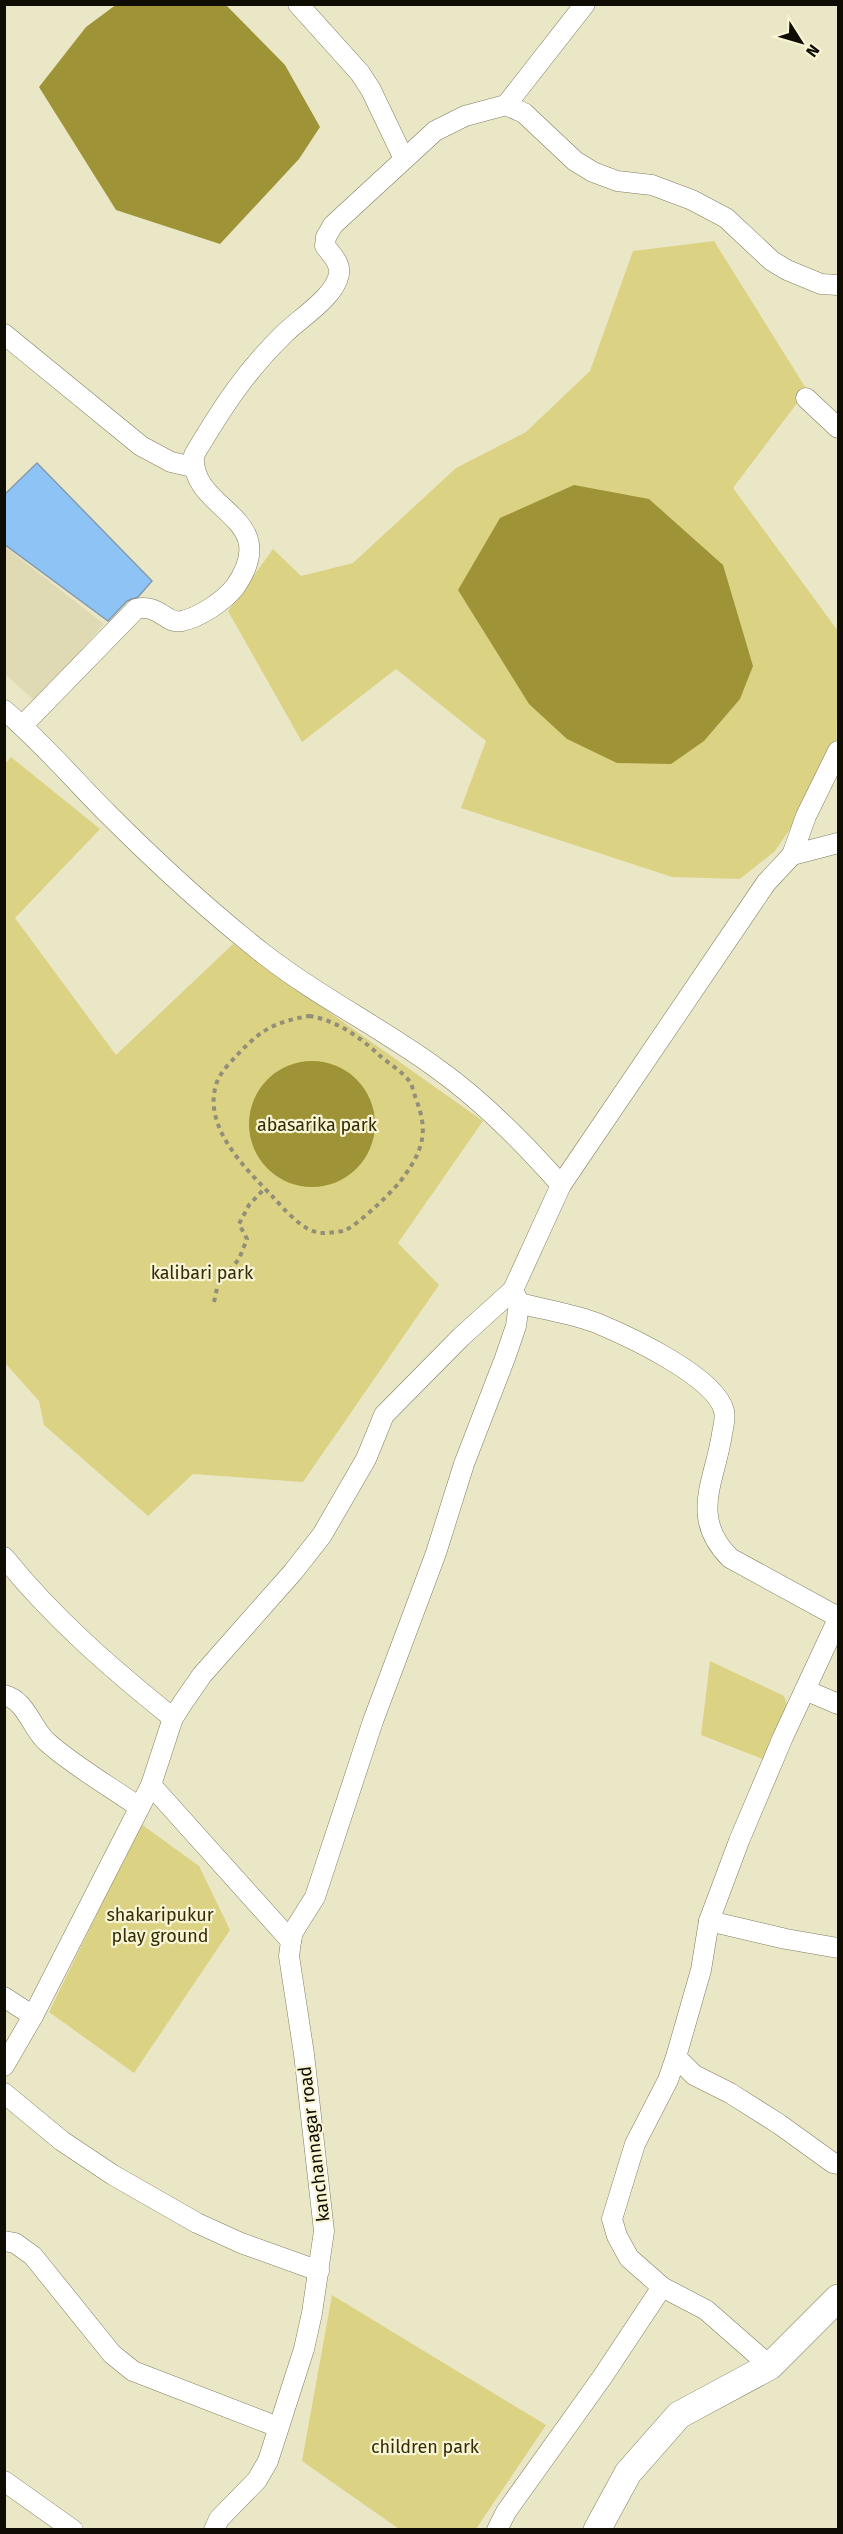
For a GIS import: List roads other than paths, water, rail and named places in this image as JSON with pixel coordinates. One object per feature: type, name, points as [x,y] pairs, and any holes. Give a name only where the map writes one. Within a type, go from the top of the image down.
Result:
[{"type":"main road","points":[[597,2529],[628,2473],[679,2415],[770,2366],[838,2298]]},
{"type":"street","points":[[298,4],[360,73],[371,90],[404,159]]},
{"type":"street","points":[[506,105],[585,4]]},
{"type":"street","points":[[23,726],[136,609],[143,607],[154,609],[174,621],[183,621],[225,600],[247,566],[251,552],[245,532],[199,482],[193,467],[194,455],[240,380],[285,332],[323,300],[334,285],[339,274],[338,263],[325,246],[329,230],[340,217],[435,131],[450,122],[487,108],[506,105],[524,113],[575,161],[593,172],[617,181],[652,185],[692,200],[726,218],[772,261],[787,270],[807,280],[838,285]]},
{"type":"street","points":[[4,334],[141,446],[171,462],[193,467]]},
{"type":"street","points":[[806,398],[838,428]]},
{"type":"street","points":[[4,710],[23,726],[108,814],[184,885],[264,954],[297,979],[439,1070],[517,1136],[561,1185]]},
{"type":"street","points":[[291,1941],[293,1932],[315,1897],[373,1721],[436,1553],[464,1464],[516,1326],[516,1297],[561,1185],[749,906],[792,855],[806,816],[838,751]]},
{"type":"street","points":[[792,855],[838,843]]},
{"type":"street","points":[[516,1297],[598,1324],[677,1363],[709,1386],[719,1398],[725,1413],[717,1461],[707,1492],[706,1512],[712,1532],[721,1549],[730,1558],[838,1618],[739,1841],[709,1921],[701,1970],[676,2057],[668,2080],[635,2144],[612,2219],[617,2236],[629,2258],[662,2287],[706,2310],[770,2366]]},
{"type":"street","points":[[4,2066],[33,2016],[151,1785],[173,1719],[202,1675],[293,1572],[322,1535],[366,1459],[384,1415],[461,1337],[516,1297]]},
{"type":"street","points":[[4,1557],[32,1592],[103,1662],[173,1719]]},
{"type":"street","points":[[805,1690],[838,1704]]},
{"type":"street","points":[[4,1695],[10,1696],[19,1704],[46,1742],[139,1807]]},
{"type":"street","points":[[151,1785],[291,1941]]},
{"type":"street","points":[[709,1921],[786,1940],[838,1948]]},
{"type":"street","name":"kanchannagar road","points":[[214,2529],[219,2519],[257,2480],[268,2461],[304,2349],[319,2271],[324,2231],[304,2054],[289,1956],[291,1941]]},
{"type":"street","points":[[4,1997],[33,2016]]},
{"type":"street","points":[[676,2057],[694,2075],[730,2093],[779,2124],[833,2163],[838,2164]]},
{"type":"street","points":[[4,2093],[62,2141],[113,2175],[197,2223],[241,2243],[319,2271]]},
{"type":"street","points":[[4,2241],[15,2243],[33,2256],[112,2354],[133,2371],[278,2427]]},
{"type":"street","points":[[497,2529],[506,2512],[603,2376],[662,2287]]},
{"type":"street","points":[[4,2481],[46,2522],[73,2529]]},
{"type":"park label","name":"abasarika park","points":[[317,1125]]},
{"type":"park label","name":"kalibari park","points":[[202,1273]]},
{"type":"park label","name":"shakaripukur play ground","points":[[160,1925]]},
{"type":"park label","name":"children park","points":[[425,2447]]}]
